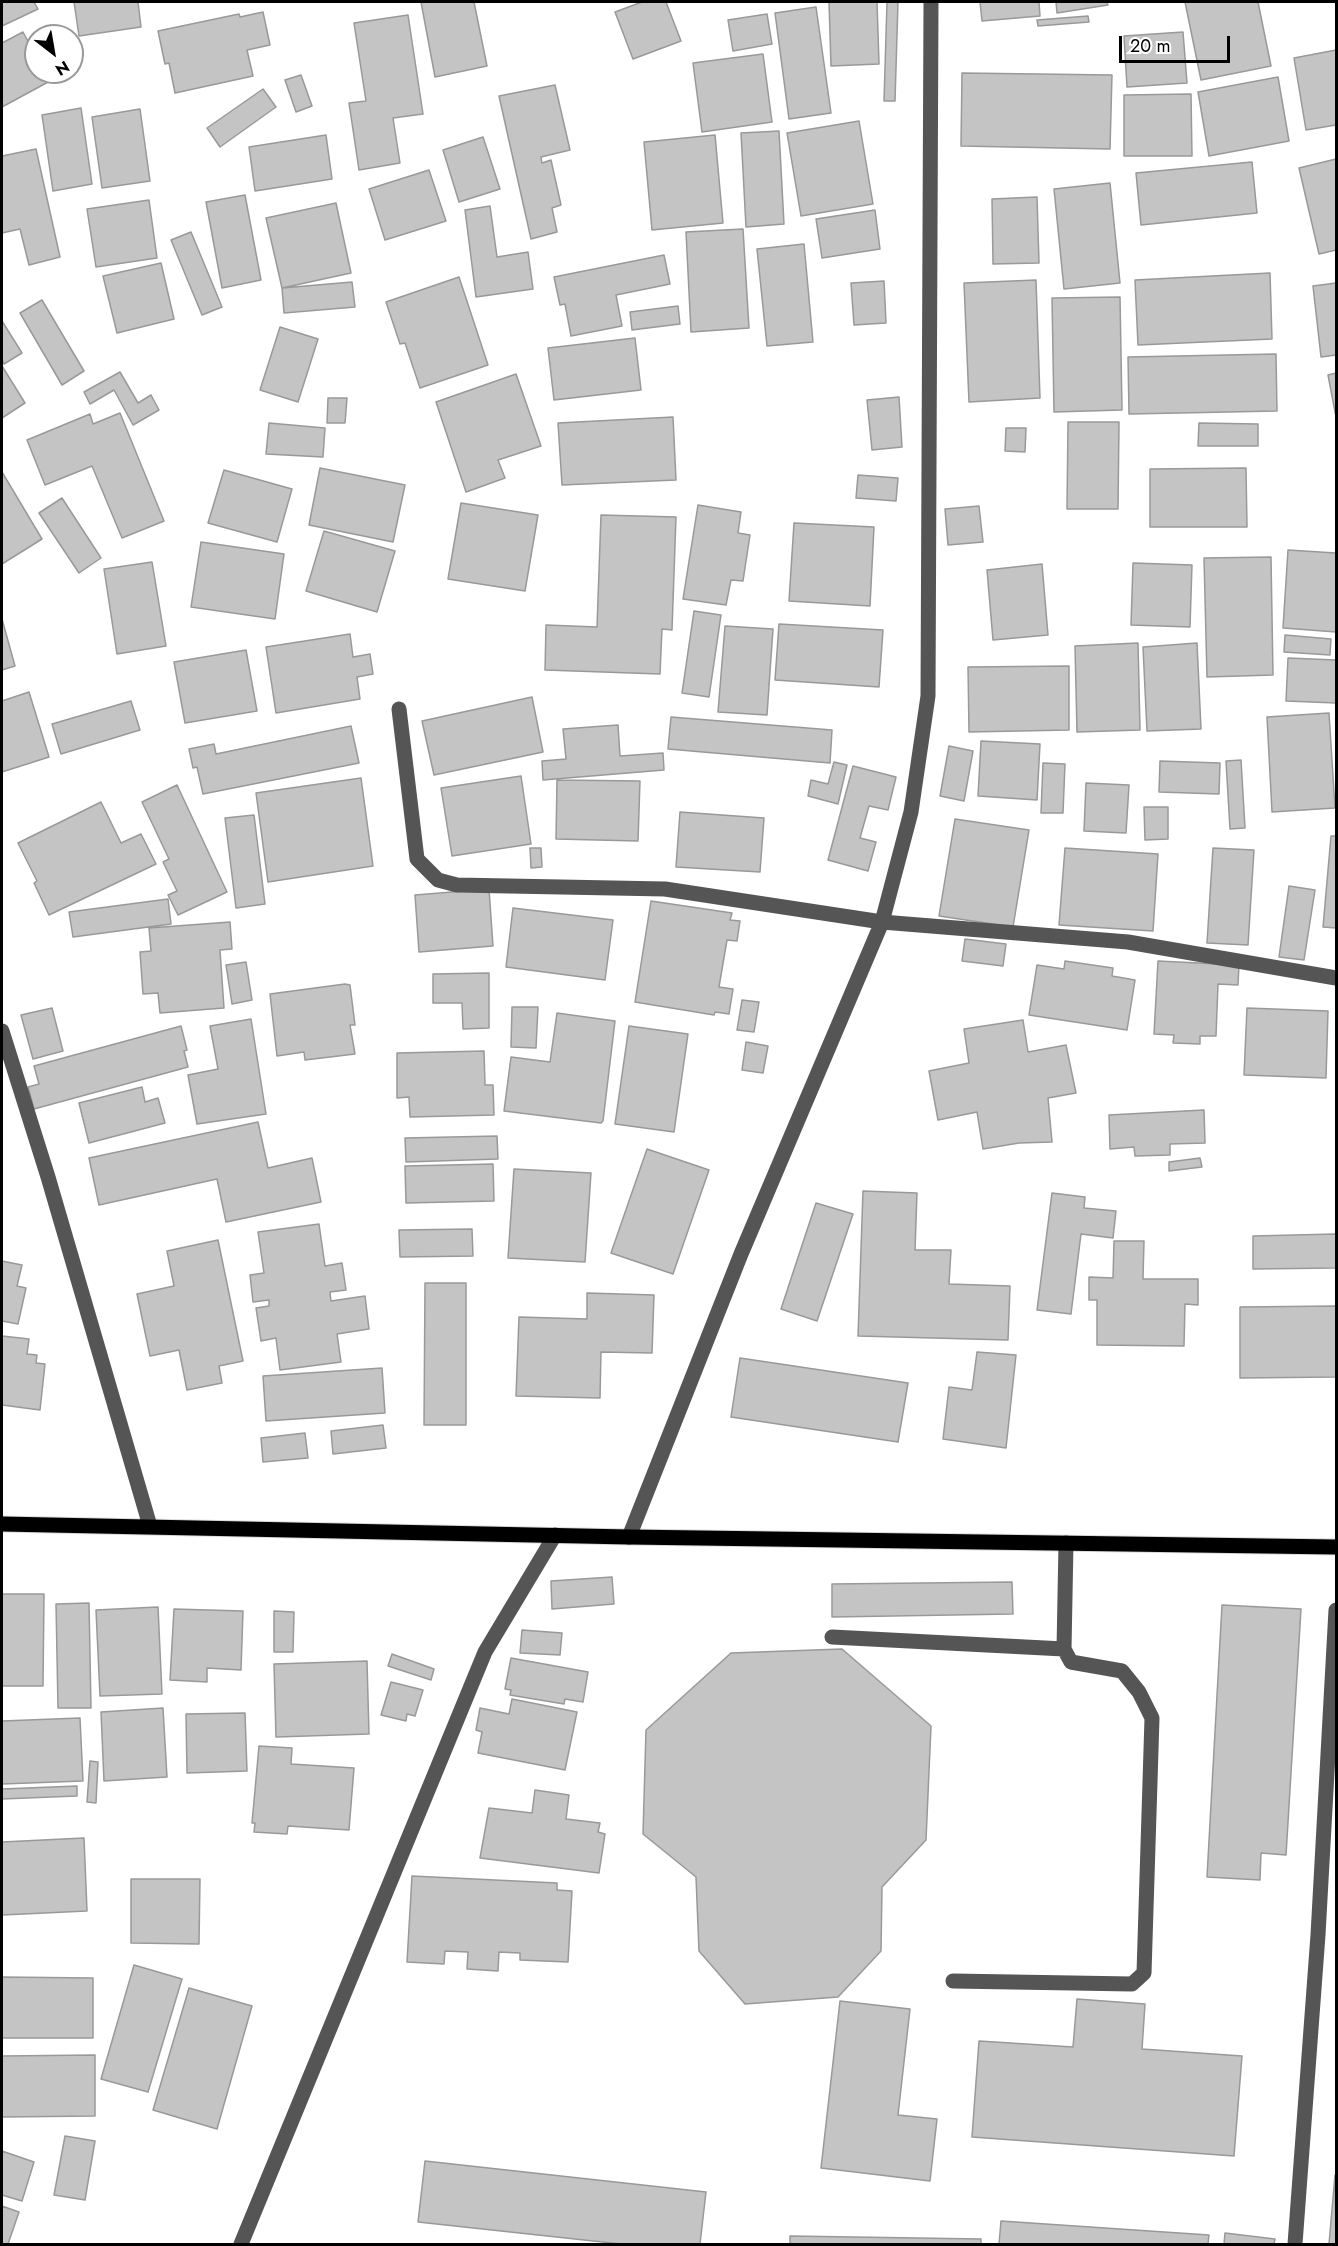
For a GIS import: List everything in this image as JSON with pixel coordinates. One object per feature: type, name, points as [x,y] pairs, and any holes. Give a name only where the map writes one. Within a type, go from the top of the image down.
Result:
[{"type":"main road","points":[[2,1524],[629,1537],[1336,1547]]},
{"type":"street","points":[[629,1537],[741,1254],[882,922],[911,812],[928,696],[931,2]]},
{"type":"street","points":[[399,710],[417,859],[438,880],[457,885],[665,890],[882,922],[1128,942],[1336,978]]},
{"type":"street","points":[[2,1031],[48,1177],[150,1526]]},
{"type":"street","points":[[241,2244],[485,1652],[555,1535]]},
{"type":"street","points":[[953,1981],[1132,1984],[1144,1973],[1152,1718],[1139,1692],[1122,1671],[1071,1662],[1064,1649],[1066,1543]]},
{"type":"street","points":[[1295,2244],[1318,1935],[1336,1610]]},
{"type":"street","points":[[832,1637],[1064,1649]]},
{"type":"building","points":[[2,2],[34,2],[38,9],[2,26]]},
{"type":"building","points":[[74,2],[138,2],[141,27],[84,35],[84,24],[77,24]]},
{"type":"building","points":[[421,2],[474,2],[487,66],[435,77]]},
{"type":"building","points":[[642,2],[666,2],[681,41],[633,59],[615,12]]},
{"type":"building","points":[[829,2],[877,2],[879,64],[831,66]]},
{"type":"building","points":[[887,2],[898,2],[895,101],[884,101]]},
{"type":"building","points":[[980,2],[1039,2],[1040,16],[982,21]]},
{"type":"building","points":[[1056,2],[1107,2],[1108,5],[1057,13]]},
{"type":"building","points":[[1185,2],[1258,2],[1271,66],[1201,80]]},
{"type":"building","points":[[816,7],[831,113],[789,119],[775,13]]},
{"type":"building","points":[[263,12],[270,45],[247,50],[253,76],[175,93],[169,63],[165,64],[158,31],[239,14],[240,17]]},
{"type":"building","points":[[767,14],[772,44],[733,51],[728,20]]},
{"type":"building","points":[[408,15],[423,114],[393,118],[400,163],[359,170],[349,103],[366,101],[354,23]]},
{"type":"building","points":[[1088,16],[1089,22],[1038,26],[1037,20]]},
{"type":"building","points":[[23,32],[24,84],[44,84],[2,107],[2,43]]},
{"type":"building","points":[[1183,32],[1187,83],[1127,87],[1124,36]]},
{"type":"building","points":[[1336,50],[1336,125],[1306,130],[1294,58]]},
{"type":"building","points":[[763,54],[772,122],[702,132],[693,63]]},
{"type":"building","points":[[962,73],[1112,75],[1110,149],[961,146]]},
{"type":"building","points":[[301,75],[312,106],[296,112],[285,80]]},
{"type":"building","points":[[1278,77],[1289,141],[1209,156],[1198,92]]},
{"type":"building","points":[[555,85],[570,150],[541,157],[542,163],[551,160],[561,205],[552,208],[557,232],[531,239],[499,96]]},
{"type":"building","points":[[263,89],[276,107],[220,147],[207,128]]},
{"type":"building","points":[[1191,94],[1192,156],[1124,156],[1124,95]]},
{"type":"building","points":[[81,108],[92,184],[53,191],[42,115]]},
{"type":"building","points":[[140,109],[150,181],[102,188],[92,117]]},
{"type":"building","points":[[859,121],[873,204],[801,216],[787,133]]},
{"type":"building","points":[[779,131],[784,224],[746,227],[741,133]]},
{"type":"building","points":[[326,135],[332,179],[255,191],[249,147]]},
{"type":"building","points":[[715,135],[723,223],[652,230],[644,142]]},
{"type":"building","points":[[483,137],[500,189],[459,202],[443,150]]},
{"type":"building","points":[[36,149],[60,257],[29,265],[20,229],[2,233],[2,156]]},
{"type":"building","points":[[1336,159],[1336,250],[1319,254],[1299,168]]},
{"type":"building","points":[[1252,162],[1257,213],[1141,225],[1136,173]]},
{"type":"building","points":[[429,170],[446,221],[385,240],[369,189]]},
{"type":"building","points":[[1110,183],[1120,283],[1064,289],[1054,189]]},
{"type":"building","points":[[245,195],[261,280],[222,288],[206,202]]},
{"type":"building","points":[[1037,197],[1039,263],[993,264],[992,199]]},
{"type":"building","points":[[149,200],[157,258],[96,267],[87,209]]},
{"type":"building","points":[[336,203],[351,273],[282,288],[266,218]]},
{"type":"building","points":[[490,206],[497,257],[528,252],[533,289],[476,297],[465,210]]},
{"type":"building","points":[[875,210],[880,249],[822,258],[816,219]]},
{"type":"building","points":[[743,229],[749,328],[691,332],[686,232]]},
{"type":"building","points":[[191,232],[222,307],[202,315],[171,240]]},
{"type":"building","points":[[804,244],[813,342],[767,346],[757,249]]},
{"type":"building","points":[[664,255],[670,284],[616,295],[622,326],[571,336],[565,304],[560,305],[554,277]]},
{"type":"building","points":[[161,263],[174,319],[117,333],[103,276]]},
{"type":"building","points":[[1270,273],[1272,339],[1138,345],[1135,280]]},
{"type":"building","points":[[459,277],[488,365],[420,388],[405,343],[400,344],[386,302]]},
{"type":"building","points":[[1036,280],[1040,398],[969,402],[964,283]]},
{"type":"building","points":[[884,281],[886,323],[854,325],[851,283]]},
{"type":"building","points":[[352,282],[355,307],[284,313],[282,288]]},
{"type":"building","points":[[1336,283],[1336,355],[1321,357],[1313,286]]},
{"type":"building","points":[[1120,297],[1122,410],[1054,412],[1052,298]]},
{"type":"building","points":[[42,300],[84,371],[62,385],[20,313]]},
{"type":"building","points":[[678,306],[680,324],[632,330],[630,312]]},
{"type":"building","points":[[2,321],[22,353],[4,364],[2,359]]},
{"type":"building","points":[[280,327],[318,339],[298,402],[260,390]]},
{"type":"building","points":[[635,338],[641,390],[554,400],[548,348]]},
{"type":"building","points":[[1276,354],[1277,411],[1129,414],[1128,357]]},
{"type":"building","points":[[2,366],[25,403],[2,418]]},
{"type":"building","points":[[120,372],[138,403],[151,395],[159,410],[133,425],[114,390],[90,404],[84,392]]},
{"type":"building","points":[[1336,373],[1336,417],[1328,375]]},
{"type":"building","points":[[516,374],[541,446],[498,460],[505,478],[466,492],[436,402]]},
{"type":"building","points":[[899,397],[902,447],[872,450],[867,400]]},
{"type":"building","points":[[328,398],[347,398],[345,423],[327,423]]},
{"type":"building","points":[[120,413],[164,521],[122,538],[92,466],[45,485],[27,440],[90,414],[93,424]]},
{"type":"building","points":[[673,417],[676,480],[562,485],[558,423]]},
{"type":"building","points":[[1068,422],[1119,422],[1118,509],[1067,509]]},
{"type":"building","points":[[269,423],[325,428],[323,457],[266,454]]},
{"type":"building","points":[[1199,423],[1258,424],[1258,446],[1198,446]]},
{"type":"building","points":[[1006,428],[1026,428],[1025,452],[1005,451]]},
{"type":"building","points":[[320,468],[405,485],[393,542],[309,525]]},
{"type":"building","points":[[1246,468],[1247,527],[1150,527],[1150,469]]},
{"type":"building","points":[[224,470],[292,489],[277,542],[208,523]]},
{"type":"building","points":[[2,472],[42,539],[2,564]]},
{"type":"building","points":[[858,475],[898,478],[896,501],[856,498]]},
{"type":"building","points":[[62,498],[101,558],[79,573],[39,513]]},
{"type":"building","points":[[461,503],[538,515],[525,591],[448,579]]},
{"type":"building","points":[[698,505],[741,512],[738,533],[750,535],[743,581],[731,580],[726,605],[683,599]]},
{"type":"building","points":[[979,506],[983,542],[948,545],[945,509]]},
{"type":"building","points":[[601,515],[676,517],[672,630],[662,629],[660,674],[545,670],[546,625],[597,627]]},
{"type":"building","points":[[794,523],[874,527],[870,606],[789,601]]},
{"type":"building","points":[[324,531],[395,551],[377,612],[306,591]]},
{"type":"building","points":[[201,542],[284,554],[275,619],[191,607]]},
{"type":"building","points":[[1288,550],[1336,553],[1336,632],[1283,628]]},
{"type":"building","points":[[1271,557],[1273,675],[1207,677],[1204,558]]},
{"type":"building","points":[[152,562],[166,646],[117,654],[104,569]]},
{"type":"building","points":[[1133,563],[1192,565],[1190,627],[1131,625]]},
{"type":"building","points":[[1042,564],[1048,635],[993,640],[987,570]]},
{"type":"building","points":[[694,611],[721,615],[709,697],[682,693]]},
{"type":"building","points":[[2,619],[15,666],[2,670]]},
{"type":"building","points":[[779,624],[883,630],[879,687],[775,680]]},
{"type":"building","points":[[725,626],[773,629],[767,715],[718,712]]},
{"type":"building","points":[[350,634],[353,657],[370,654],[373,674],[357,677],[360,699],[276,713],[266,647]]},
{"type":"building","points":[[1285,635],[1331,639],[1330,655],[1284,652]]},
{"type":"building","points":[[1138,643],[1140,730],[1077,732],[1075,646]]},
{"type":"building","points":[[1197,643],[1201,729],[1147,731],[1143,647]]},
{"type":"building","points":[[246,650],[257,711],[185,723],[174,662]]},
{"type":"building","points":[[1288,658],[1336,660],[1336,703],[1286,701]]},
{"type":"building","points":[[1069,666],[1069,730],[969,732],[968,667]]},
{"type":"building","points":[[29,692],[49,757],[2,772],[2,701]]},
{"type":"building","points":[[532,697],[543,752],[434,775],[422,721]]},
{"type":"building","points":[[131,701],[140,730],[61,754],[52,724]]},
{"type":"building","points":[[1329,713],[1335,808],[1272,812],[1267,717]]},
{"type":"building","points":[[671,717],[832,730],[830,763],[668,749]]},
{"type":"building","points":[[618,725],[620,756],[663,753],[664,770],[543,780],[542,761],[566,759],[563,729]]},
{"type":"building","points":[[351,726],[359,763],[203,794],[197,767],[193,768],[189,749],[214,744],[216,754]]},
{"type":"building","points":[[981,741],[1040,744],[1037,800],[978,796]]},
{"type":"building","points":[[949,746],[973,751],[964,801],[940,796]]},
{"type":"building","points":[[1241,760],[1245,828],[1230,829],[1226,761]]},
{"type":"building","points":[[1160,761],[1220,763],[1219,794],[1159,792]]},
{"type":"building","points":[[834,762],[847,765],[838,804],[808,796],[811,780],[828,784]]},
{"type":"building","points":[[1043,763],[1065,764],[1063,813],[1041,813]]},
{"type":"building","points":[[853,766],[896,777],[888,810],[869,806],[860,838],[876,842],[868,871],[828,860]]},
{"type":"building","points":[[521,776],[531,844],[452,856],[441,788]]},
{"type":"building","points":[[361,778],[373,866],[268,882],[256,793]]},
{"type":"building","points":[[557,780],[640,781],[638,841],[556,839]]},
{"type":"building","points":[[1086,783],[1129,785],[1126,833],[1084,831]]},
{"type":"building","points":[[177,785],[227,892],[178,915],[168,895],[177,891],[163,862],[169,859],[142,802]]},
{"type":"building","points":[[101,802],[121,843],[141,834],[156,864],[49,915],[34,883],[37,881],[18,843]]},
{"type":"building","points":[[1144,807],[1168,807],[1168,839],[1145,840]]},
{"type":"building","points":[[680,812],[764,818],[760,872],[676,867]]},
{"type":"building","points":[[254,815],[265,904],[236,908],[225,818]]},
{"type":"building","points":[[955,819],[1029,830],[1013,927],[939,916]]},
{"type":"building","points":[[1331,836],[1336,836],[1336,928],[1323,927]]},
{"type":"building","points":[[530,848],[541,848],[542,867],[531,868]]},
{"type":"building","points":[[1065,848],[1158,854],[1153,931],[1059,925]]},
{"type":"building","points":[[1213,848],[1254,850],[1248,945],[1207,943]]},
{"type":"building","points":[[1289,886],[1315,890],[1304,960],[1279,957]]},
{"type":"building","points":[[489,889],[493,946],[419,952],[415,895]]},
{"type":"building","points":[[168,899],[171,924],[73,937],[69,912]]},
{"type":"building","points":[[651,901],[732,913],[730,920],[740,921],[737,941],[727,940],[719,987],[733,989],[729,1014],[715,1012],[714,1015],[635,1002]]},
{"type":"building","points":[[513,908],[613,920],[605,980],[506,967]]},
{"type":"building","points":[[230,922],[232,949],[220,950],[224,1008],[160,1013],[158,993],[143,994],[140,952],[151,951],[149,928]]},
{"type":"building","points":[[965,939],[1006,944],[1003,966],[962,961]]},
{"type":"building","points":[[1065,961],[1113,968],[1112,976],[1135,980],[1127,1030],[1029,1015],[1037,965],[1064,969]]},
{"type":"building","points":[[1158,961],[1239,965],[1238,985],[1218,984],[1216,1036],[1200,1036],[1200,1044],[1173,1043],[1174,1035],[1154,1034]]},
{"type":"building","points":[[246,962],[252,1000],[232,1004],[226,965]]},
{"type":"building","points":[[489,973],[489,1028],[463,1029],[462,1003],[433,1003],[433,974]]},
{"type":"building","points":[[350,985],[355,1025],[350,1025],[355,1054],[305,1060],[304,1052],[277,1056],[270,994]]},
{"type":"building","points":[[742,1000],[759,1002],[754,1032],[737,1030]]},
{"type":"building","points":[[512,1007],[538,1007],[536,1048],[511,1047]]},
{"type":"building","points":[[52,1008],[63,1051],[33,1059],[21,1015]]},
{"type":"building","points":[[1247,1008],[1328,1011],[1326,1078],[1244,1075]]},
{"type":"building","points":[[557,1013],[615,1021],[601,1123],[504,1111],[511,1057],[550,1062]]},
{"type":"building","points":[[251,1019],[266,1114],[197,1124],[188,1075],[218,1069],[210,1026]]},
{"type":"building","points":[[1023,1020],[1028,1052],[1066,1045],[1076,1093],[1048,1098],[1052,1142],[1019,1143],[983,1149],[977,1112],[938,1120],[929,1071],[969,1063],[964,1029]]},
{"type":"building","points":[[181,1026],[187,1050],[184,1051],[188,1067],[34,1109],[28,1087],[39,1084],[34,1066]]},
{"type":"building","points":[[629,1026],[688,1034],[674,1132],[615,1124]]},
{"type":"building","points":[[746,1042],[768,1046],[763,1073],[742,1070]]},
{"type":"building","points":[[484,1051],[485,1085],[493,1085],[494,1115],[410,1117],[409,1097],[397,1098],[397,1053]]},
{"type":"building","points":[[142,1087],[145,1102],[158,1098],[165,1123],[89,1143],[79,1103]]},
{"type":"building","points":[[1204,1110],[1205,1143],[1170,1144],[1170,1155],[1135,1156],[1134,1147],[1110,1149],[1109,1115]]},
{"type":"building","points":[[258,1122],[268,1168],[312,1158],[321,1202],[226,1222],[217,1179],[99,1205],[89,1158]]},
{"type":"building","points":[[497,1136],[498,1159],[406,1162],[405,1138]]},
{"type":"building","points":[[647,1149],[709,1170],[673,1274],[611,1253]]},
{"type":"building","points":[[1200,1158],[1202,1167],[1169,1171],[1169,1162]]},
{"type":"building","points":[[493,1164],[494,1201],[406,1203],[405,1166]]},
{"type":"building","points":[[514,1169],[591,1173],[585,1262],[508,1258]]},
{"type":"building","points":[[863,1191],[917,1193],[915,1250],[951,1250],[949,1284],[1010,1286],[1008,1340],[858,1336]]},
{"type":"building","points":[[1052,1193],[1085,1197],[1084,1208],[1116,1211],[1113,1238],[1081,1234],[1071,1314],[1037,1310]]},
{"type":"building","points":[[816,1203],[853,1214],[817,1321],[781,1309]]},
{"type":"building","points":[[319,1224],[325,1266],[342,1263],[346,1290],[330,1292],[331,1301],[365,1296],[369,1329],[337,1334],[341,1362],[280,1370],[276,1338],[261,1341],[256,1308],[269,1306],[269,1300],[253,1302],[250,1275],[264,1273],[258,1232]]},
{"type":"building","points":[[472,1229],[473,1256],[400,1257],[399,1230]]},
{"type":"building","points":[[1336,1234],[1336,1268],[1253,1269],[1253,1236]]},
{"type":"building","points":[[218,1240],[243,1361],[219,1366],[222,1383],[187,1390],[179,1350],[150,1356],[137,1294],[174,1286],[167,1251]]},
{"type":"building","points":[[1114,1241],[1144,1241],[1143,1279],[1198,1279],[1198,1305],[1185,1304],[1184,1346],[1097,1345],[1097,1300],[1089,1300],[1089,1277],[1113,1278]]},
{"type":"building","points":[[2,1261],[22,1265],[17,1286],[26,1288],[18,1324],[2,1321]]},
{"type":"building","points":[[425,1283],[466,1283],[466,1425],[424,1425]]},
{"type":"building","points":[[587,1293],[654,1295],[652,1353],[601,1352],[600,1398],[516,1396],[519,1317],[587,1319]]},
{"type":"building","points":[[1336,1306],[1336,1377],[1240,1378],[1240,1307]]},
{"type":"building","points":[[2,1336],[29,1339],[27,1354],[37,1355],[36,1363],[45,1364],[40,1410],[2,1405]]},
{"type":"building","points":[[977,1352],[1016,1355],[1006,1448],[943,1439],[949,1387],[972,1390]]},
{"type":"building","points":[[740,1358],[908,1383],[898,1442],[731,1417]]},
{"type":"building","points":[[382,1368],[385,1413],[266,1421],[263,1376]]},
{"type":"building","points":[[383,1425],[386,1448],[333,1454],[331,1431]]},
{"type":"building","points":[[305,1433],[308,1458],[263,1462],[261,1438]]},
{"type":"building","points":[[612,1577],[614,1604],[552,1609],[551,1581]]},
{"type":"building","points":[[1012,1582],[1013,1614],[832,1617],[832,1584]]},
{"type":"building","points":[[2,1594],[44,1594],[43,1686],[2,1686]]},
{"type":"building","points":[[89,1603],[91,1708],[58,1708],[56,1604]]},
{"type":"building","points":[[1222,1605],[1301,1609],[1286,1855],[1261,1853],[1260,1880],[1207,1877]]},
{"type":"building","points":[[158,1607],[162,1694],[100,1696],[96,1610]]},
{"type":"building","points":[[174,1609],[243,1611],[241,1670],[207,1668],[207,1682],[170,1680]]},
{"type":"building","points":[[274,1611],[294,1612],[293,1652],[274,1652]]},
{"type":"building","points":[[522,1630],[562,1633],[560,1655],[520,1653]]},
{"type":"building","points":[[842,1649],[931,1726],[926,1840],[882,1887],[881,1951],[838,1997],[745,2004],[699,1951],[696,1877],[643,1834],[646,1730],[731,1653]]},
{"type":"building","points":[[392,1654],[434,1669],[431,1680],[388,1666]]},
{"type":"building","points":[[511,1658],[588,1672],[583,1702],[565,1699],[564,1704],[510,1695],[511,1690],[505,1689]]},
{"type":"building","points":[[367,1661],[369,1734],[276,1737],[274,1664]]},
{"type":"building","points":[[391,1682],[423,1690],[415,1716],[407,1714],[406,1721],[381,1715]]},
{"type":"building","points":[[512,1699],[577,1712],[565,1770],[478,1753],[482,1732],[476,1730],[480,1708],[509,1714]]},
{"type":"building","points":[[163,1708],[167,1777],[104,1781],[101,1712]]},
{"type":"building","points":[[245,1713],[247,1771],[187,1773],[186,1714]]},
{"type":"building","points":[[80,1718],[83,1781],[2,1784],[2,1721]]},
{"type":"building","points":[[259,1746],[292,1748],[291,1764],[354,1768],[349,1830],[288,1826],[287,1834],[254,1832],[255,1823],[252,1823]]},
{"type":"building","points":[[90,1761],[98,1762],[96,1803],[87,1802]]},
{"type":"building","points":[[77,1786],[77,1796],[2,1799],[2,1789]]},
{"type":"building","points":[[535,1790],[569,1795],[566,1819],[600,1823],[598,1832],[605,1834],[599,1873],[480,1858],[489,1808],[532,1813]]},
{"type":"building","points":[[84,1838],[87,1911],[2,1915],[2,1842]]},
{"type":"building","points":[[412,1876],[557,1883],[557,1890],[572,1891],[568,1962],[520,1960],[520,1953],[499,1952],[498,1971],[467,1969],[468,1952],[445,1951],[444,1964],[407,1962]]},
{"type":"building","points":[[131,1879],[200,1879],[199,1944],[131,1943]]},
{"type":"building","points":[[134,1965],[182,1979],[148,2092],[101,2079]]},
{"type":"building","points":[[2,1977],[93,1978],[93,2038],[2,2038]]},
{"type":"building","points":[[189,1988],[252,2006],[217,2129],[153,2110]]},
{"type":"building","points":[[1077,1999],[1145,2004],[1142,2049],[1242,2056],[1234,2156],[972,2137],[979,2041],[1073,2047]]},
{"type":"building","points":[[840,2001],[910,2009],[898,2115],[937,2119],[930,2181],[821,2168]]},
{"type":"building","points":[[95,2055],[95,2116],[2,2117],[2,2056]]},
{"type":"building","points":[[65,2136],[95,2141],[85,2200],[54,2195]]},
{"type":"building","points":[[2,2151],[34,2162],[22,2201],[2,2195]]},
{"type":"building","points":[[425,2161],[706,2192],[700,2244],[621,2244],[418,2222]]},
{"type":"building","points":[[1335,2175],[1336,2244],[1329,2244]]},
{"type":"building","points":[[2,2206],[19,2212],[8,2244],[2,2244]]},
{"type":"building","points":[[1001,2221],[1209,2235],[1208,2244],[999,2244]]},
{"type":"building","points":[[1225,2233],[1275,2239],[1274,2244],[1224,2244]]},
{"type":"building","points":[[790,2236],[981,2239],[981,2244],[790,2244]]}]
